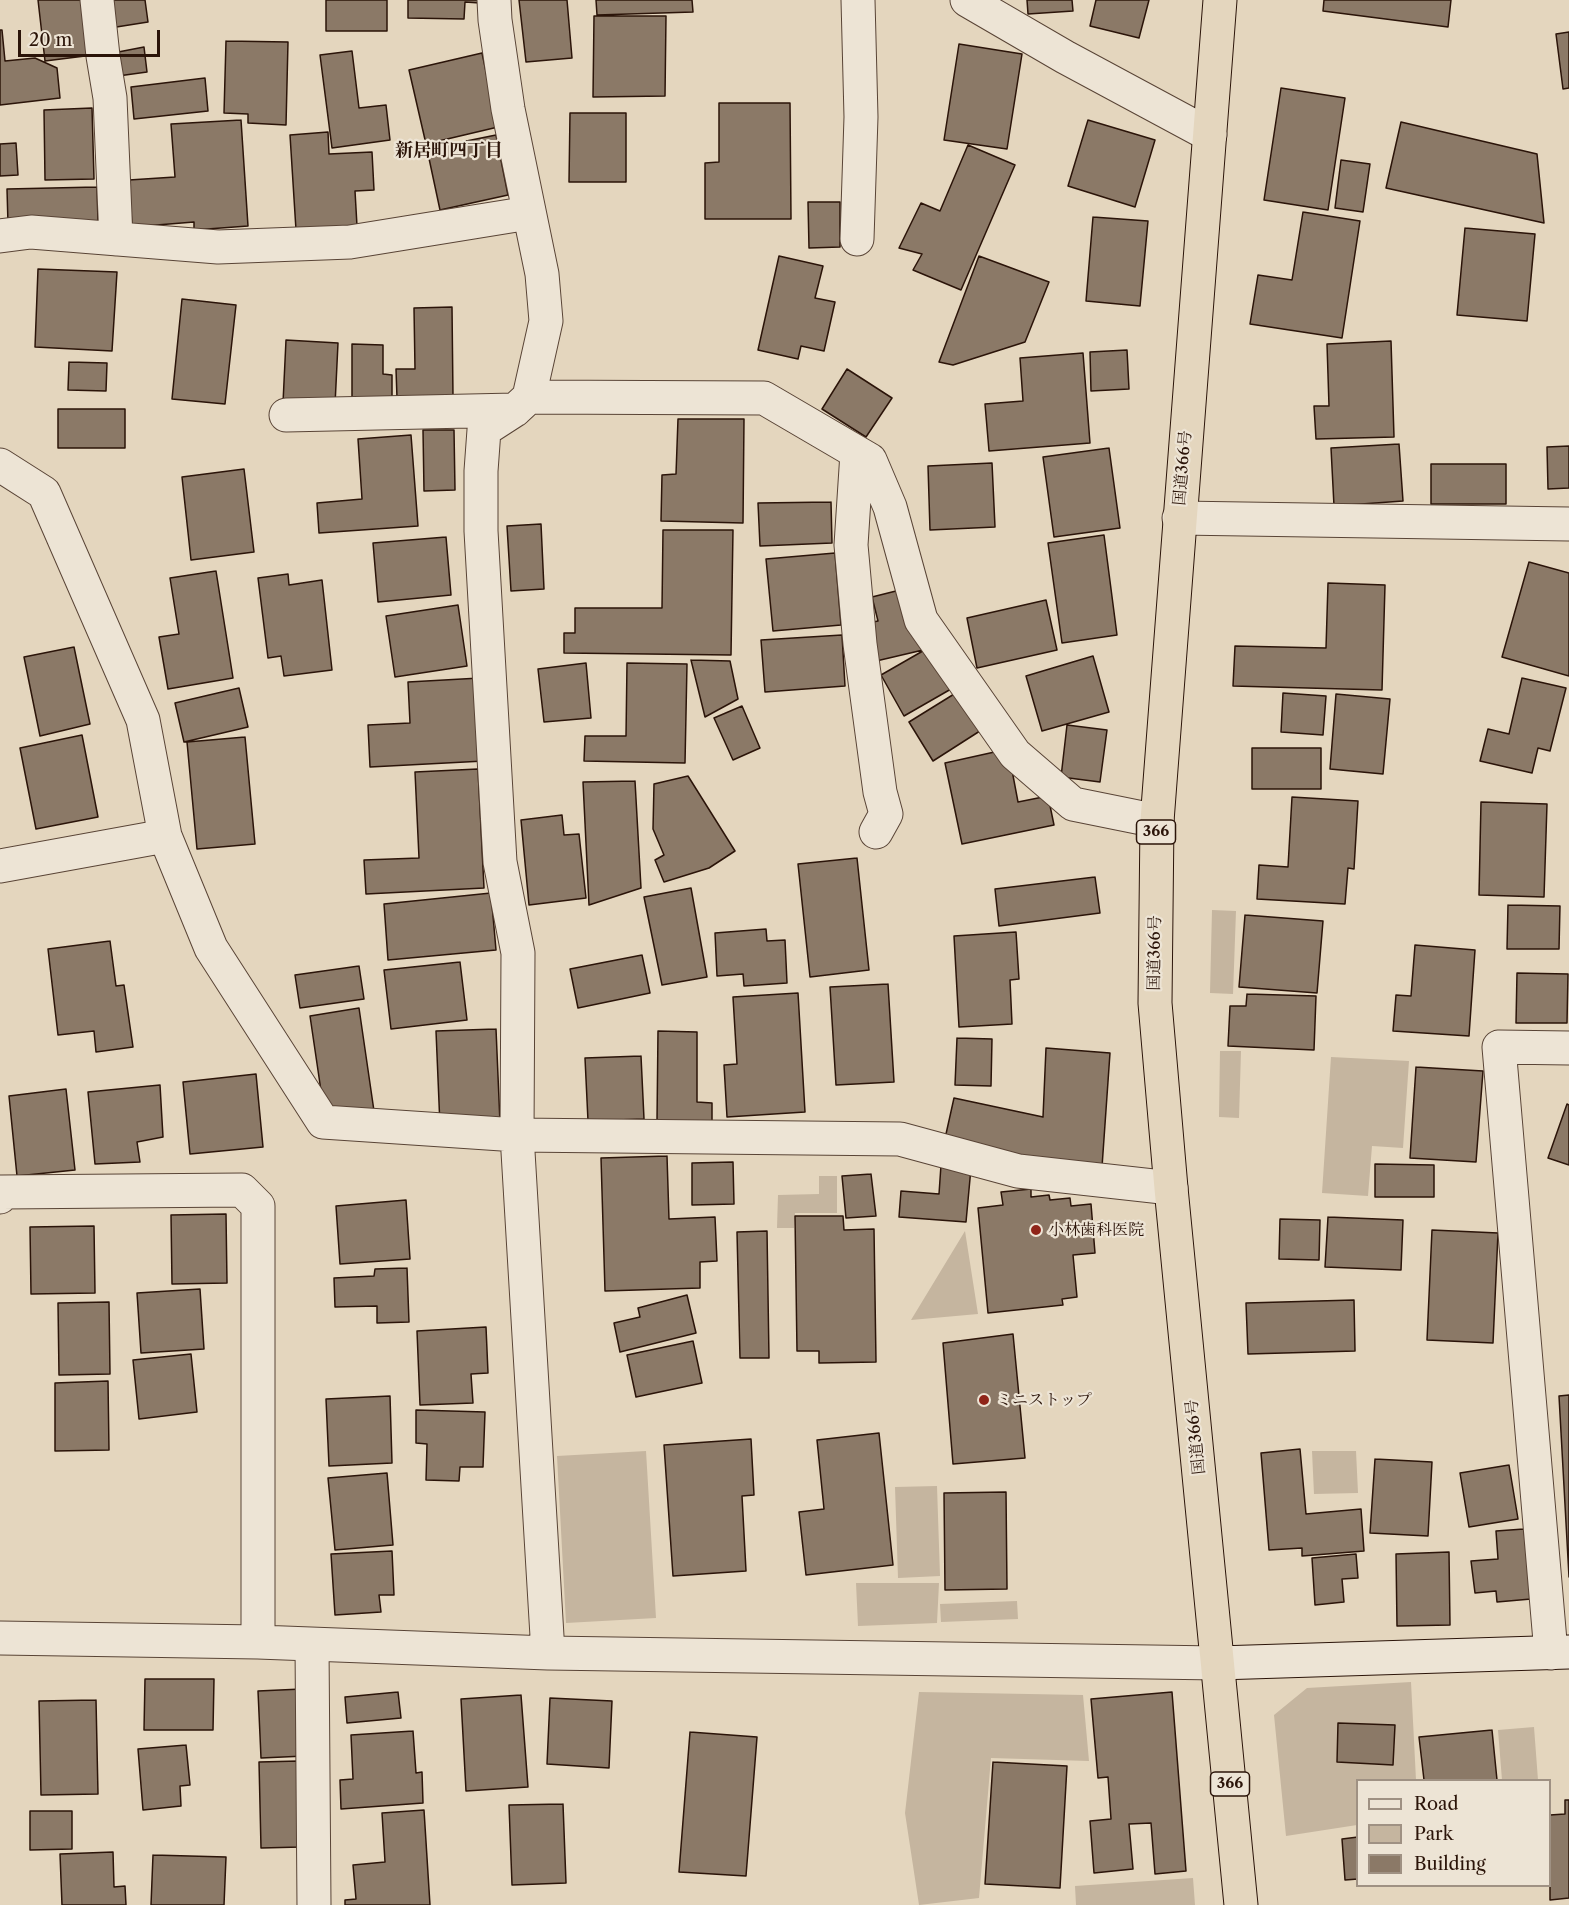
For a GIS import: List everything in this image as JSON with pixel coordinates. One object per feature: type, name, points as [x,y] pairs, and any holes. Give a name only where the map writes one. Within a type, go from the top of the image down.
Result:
[{"type":"highway","name":"国道366号","points":[[1220,0],[1156,821],[1155,1003],[1241,1905]]},
{"type":"street","points":[[97,0],[110,98],[116,239]]},
{"type":"street","points":[[494,0],[508,109],[542,274],[546,321],[522,404],[484,430],[481,531],[500,862],[518,953],[517,1136],[548,1653]]},
{"type":"street","points":[[857,239],[861,117],[858,0]]},
{"type":"street","points":[[967,0],[1065,57],[1210,135]]},
{"type":"street","points":[[0,236],[31,232],[218,247],[350,242],[529,213]]},
{"type":"street","points":[[286,415],[522,404],[764,398],[870,460],[890,507],[921,620],[1015,754],[1073,804],[1156,821]]},
{"type":"street","points":[[857,453],[851,545],[860,645],[880,792],[886,814],[876,832]]},
{"type":"street","points":[[0,465],[44,493],[143,720],[165,836],[211,948],[323,1122],[517,1136],[900,1139],[1018,1171],[1171,1188]]},
{"type":"street","points":[[1179,518],[1569,524]]},
{"type":"street","points":[[0,866],[165,836]]},
{"type":"street","points":[[0,1638],[258,1642],[548,1653],[1218,1663],[1560,1652],[1499,1047],[1569,1048]]},
{"type":"street","points":[[0,1197],[2,1192],[242,1190],[258,1206],[258,1642]]},
{"type":"street","points":[[312,1645],[314,1905]]},
{"type":"green space","points":[[1212,910],[1236,911],[1233,994],[1210,993]]},
{"type":"green space","points":[[1220,1051],[1241,1051],[1239,1118],[1219,1117]]},
{"type":"green space","points":[[1331,1057],[1409,1061],[1403,1148],[1372,1146],[1368,1196],[1322,1193]]},
{"type":"green space","points":[[819,1176],[837,1176],[837,1213],[795,1213],[794,1228],[777,1228],[778,1195],[819,1194]]},
{"type":"green space","points":[[965,1231],[978,1314],[911,1320]]},
{"type":"green space","points":[[646,1451],[656,1618],[566,1623],[557,1456]]},
{"type":"green space","points":[[1312,1451],[1356,1451],[1358,1493],[1314,1494]]},
{"type":"green space","points":[[937,1486],[940,1576],[898,1578],[895,1487]]},
{"type":"green space","points":[[856,1583],[939,1583],[937,1623],[858,1626]]},
{"type":"green space","points":[[1017,1601],[1018,1619],[941,1622],[940,1604]]},
{"type":"green space","points":[[1411,1682],[1416,1779],[1356,1779],[1356,1825],[1286,1836],[1274,1715],[1307,1688]]},
{"type":"green space","points":[[919,1692],[1083,1695],[1089,1761],[991,1758],[979,1898],[919,1905],[905,1813]]},
{"type":"green space","points":[[1534,1727],[1538,1779],[1502,1779],[1498,1730]]},
{"type":"green space","points":[[1193,1878],[1195,1905],[1076,1905],[1075,1886]]},
{"type":"building","points":[[38,0],[87,0],[93,55],[45,61]]},
{"type":"building","points":[[106,0],[145,0],[148,22],[110,28]]},
{"type":"building","points":[[326,0],[387,0],[387,31],[326,31]]},
{"type":"building","points":[[408,0],[480,0],[480,3],[465,2],[464,19],[408,18]]},
{"type":"building","points":[[519,0],[567,0],[572,58],[526,62]]},
{"type":"building","points":[[596,0],[692,0],[693,12],[597,15]]},
{"type":"building","points":[[1027,0],[1072,0],[1073,11],[1028,14]]},
{"type":"building","points":[[1096,0],[1149,0],[1139,38],[1090,26]]},
{"type":"building","points":[[1324,0],[1451,0],[1448,27],[1323,11]]},
{"type":"building","points":[[594,16],[666,16],[665,96],[593,97]]},
{"type":"building","points":[[0,30],[2,30],[5,61],[35,58],[57,68],[60,98],[0,105]]},
{"type":"building","points":[[1569,32],[1569,88],[1563,89],[1556,34]]},
{"type":"building","points":[[226,41],[288,42],[286,125],[248,123],[248,114],[224,113]]},
{"type":"building","points":[[959,44],[1022,54],[1007,149],[944,140]]},
{"type":"building","points":[[144,47],[147,72],[118,76],[113,53]]},
{"type":"building","points":[[352,51],[359,108],[386,105],[390,140],[332,148],[320,55]]},
{"type":"building","points":[[482,53],[498,127],[426,144],[409,70]]},
{"type":"building","points":[[205,78],[208,111],[134,119],[131,87]]},
{"type":"building","points":[[1281,88],[1345,98],[1328,210],[1264,200]]},
{"type":"building","points":[[719,103],[790,103],[791,219],[705,219],[705,163],[719,162]]},
{"type":"building","points":[[92,108],[94,179],[45,180],[44,110]]},
{"type":"building","points":[[570,113],[626,113],[626,182],[569,182]]},
{"type":"building","points":[[241,120],[248,226],[194,230],[194,222],[132,227],[129,180],[175,177],[171,124]]},
{"type":"building","points":[[1088,120],[1155,140],[1135,207],[1068,186]]},
{"type":"building","points":[[1401,122],[1537,154],[1544,223],[1386,188]]},
{"type":"building","points":[[328,132],[329,154],[372,152],[374,190],[355,191],[357,226],[296,230],[290,135]]},
{"type":"building","points":[[496,135],[508,195],[440,210],[427,149]]},
{"type":"building","points":[[16,143],[18,175],[0,176],[0,144]]},
{"type":"building","points":[[968,145],[1015,165],[961,290],[913,270],[922,254],[899,248],[921,203],[940,211]]},
{"type":"building","points":[[1341,160],[1370,164],[1363,212],[1335,208]]},
{"type":"building","points":[[97,187],[98,222],[8,224],[7,189]]},
{"type":"building","points":[[808,202],[840,202],[840,247],[809,248]]},
{"type":"building","points":[[1303,212],[1360,221],[1342,338],[1250,324],[1258,275],[1292,280]]},
{"type":"building","points":[[1093,217],[1148,221],[1140,306],[1086,301]]},
{"type":"building","points":[[1465,228],[1535,234],[1527,321],[1457,315]]},
{"type":"building","points":[[779,256],[823,266],[815,298],[835,302],[824,351],[801,346],[798,359],[758,350]]},
{"type":"building","points":[[979,256],[1049,282],[1025,342],[953,365],[939,362]]},
{"type":"building","points":[[38,269],[117,272],[112,351],[35,347]]},
{"type":"building","points":[[182,299],[236,305],[225,404],[172,399]]},
{"type":"building","points":[[452,307],[453,397],[397,398],[396,369],[415,369],[414,308]]},
{"type":"building","points":[[286,340],[338,343],[335,405],[283,403]]},
{"type":"building","points":[[1391,341],[1394,437],[1316,439],[1314,406],[1329,406],[1327,344]]},
{"type":"building","points":[[352,344],[383,345],[383,374],[392,375],[392,399],[352,399]]},
{"type":"building","points":[[1127,350],[1129,389],[1091,391],[1090,352]]},
{"type":"building","points":[[1083,353],[1090,443],[989,451],[985,404],[1023,401],[1020,358]]},
{"type":"building","points":[[69,362],[107,363],[106,391],[68,390]]},
{"type":"building","points":[[847,369],[892,398],[866,437],[822,409]]},
{"type":"building","points":[[58,409],[125,409],[125,448],[58,448]]},
{"type":"building","points":[[678,419],[744,419],[743,523],[661,521],[662,475],[676,474]]},
{"type":"building","points":[[423,430],[454,430],[455,490],[424,491]]},
{"type":"building","points":[[411,435],[418,526],[319,533],[317,503],[362,499],[358,439]]},
{"type":"building","points":[[1399,444],[1403,501],[1334,506],[1331,448]]},
{"type":"building","points":[[1569,446],[1569,488],[1548,489],[1547,447]]},
{"type":"building","points":[[1109,448],[1120,528],[1054,537],[1043,457]]},
{"type":"building","points":[[992,463],[995,527],[930,530],[928,466]]},
{"type":"building","points":[[1431,464],[1506,464],[1506,504],[1431,504]]},
{"type":"building","points":[[244,469],[254,552],[191,560],[182,477]]},
{"type":"building","points":[[831,502],[832,543],[760,546],[758,503]]},
{"type":"building","points":[[541,524],[544,589],[511,591],[507,526]]},
{"type":"building","points":[[663,530],[733,530],[731,655],[564,653],[564,633],[575,633],[575,608],[662,608]]},
{"type":"building","points":[[1104,535],[1117,635],[1062,643],[1048,543]]},
{"type":"building","points":[[446,537],[451,595],[378,602],[373,543]]},
{"type":"building","points":[[835,553],[841,625],[773,631],[766,559]]},
{"type":"building","points":[[1529,562],[1569,573],[1569,676],[1502,657]]},
{"type":"building","points":[[216,571],[233,678],[168,689],[159,637],[179,634],[170,578]]},
{"type":"building","points":[[288,574],[289,585],[322,580],[332,670],[284,676],[281,656],[268,658],[258,578]]},
{"type":"building","points":[[1328,583],[1385,585],[1382,690],[1233,686],[1235,646],[1326,648]]},
{"type":"building","points":[[904,589],[923,650],[872,662],[864,624],[878,621],[872,597]]},
{"type":"building","points":[[1046,600],[1057,650],[977,668],[967,618]]},
{"type":"building","points":[[458,605],[467,666],[395,677],[386,616]]},
{"type":"building","points":[[842,635],[845,686],[765,692],[761,640]]},
{"type":"building","points":[[935,644],[958,685],[904,716],[881,675]]},
{"type":"building","points":[[74,647],[90,724],[40,736],[24,657]]},
{"type":"building","points":[[1093,656],[1109,712],[1042,731],[1026,676]]},
{"type":"building","points":[[691,660],[730,661],[738,699],[705,717]]},
{"type":"building","points":[[586,663],[591,718],[544,722],[538,669]]},
{"type":"building","points":[[627,663],[687,664],[685,763],[584,761],[585,736],[626,736]]},
{"type":"building","points":[[480,678],[484,761],[370,767],[368,725],[410,723],[408,682]]},
{"type":"building","points":[[1522,678],[1566,688],[1550,751],[1538,748],[1532,773],[1480,761],[1488,729],[1509,734]]},
{"type":"building","points":[[239,688],[248,727],[184,742],[175,703]]},
{"type":"building","points":[[959,691],[983,729],[933,761],[909,722]]},
{"type":"building","points":[[1283,693],[1326,696],[1323,735],[1281,732]]},
{"type":"building","points":[[1336,694],[1390,699],[1383,774],[1330,769]]},
{"type":"building","points":[[742,706],[760,748],[733,760],[714,718]]},
{"type":"building","points":[[1067,725],[1107,730],[1100,782],[1061,777]]},
{"type":"building","points":[[82,735],[98,817],[36,829],[20,748]]},
{"type":"building","points":[[245,737],[255,844],[197,849],[187,742]]},
{"type":"building","points":[[1252,748],[1321,748],[1321,789],[1252,789]]},
{"type":"building","points":[[1008,749],[1018,802],[1048,796],[1054,825],[962,844],[945,763]]},
{"type":"building","points":[[478,769],[484,888],[366,894],[364,860],[419,858],[415,772]]},
{"type":"building","points":[[688,776],[735,851],[709,868],[664,882],[655,860],[664,855],[653,829],[654,784]]},
{"type":"building","points":[[635,781],[641,888],[589,905],[583,782]]},
{"type":"building","points":[[1292,797],[1358,801],[1354,869],[1348,868],[1345,904],[1257,899],[1259,865],[1288,867]]},
{"type":"building","points":[[1481,802],[1547,804],[1544,897],[1479,895]]},
{"type":"building","points":[[562,815],[564,835],[579,834],[586,898],[529,905],[521,820]]},
{"type":"building","points":[[857,858],[869,970],[810,977],[798,864]]},
{"type":"building","points":[[1095,877],[1100,913],[999,926],[995,889]]},
{"type":"building","points":[[691,888],[707,977],[662,985],[644,897]]},
{"type":"building","points":[[491,893],[496,950],[388,960],[384,904]]},
{"type":"building","points":[[1508,905],[1560,906],[1559,949],[1507,949]]},
{"type":"building","points":[[1245,915],[1323,921],[1317,993],[1239,987]]},
{"type":"building","points":[[766,929],[767,941],[785,940],[787,983],[744,986],[743,974],[717,976],[715,933]]},
{"type":"building","points":[[1016,932],[1019,979],[1010,980],[1012,1024],[959,1027],[954,936]]},
{"type":"building","points":[[110,941],[116,986],[124,985],[133,1047],[96,1052],[94,1031],[58,1035],[48,949]]},
{"type":"building","points":[[1415,945],[1475,950],[1469,1036],[1393,1031],[1396,995],[1411,996]]},
{"type":"building","points":[[642,955],[650,993],[578,1008],[570,969]]},
{"type":"building","points":[[460,962],[467,1020],[391,1029],[384,970]]},
{"type":"building","points":[[359,966],[364,999],[300,1008],[295,975]]},
{"type":"building","points":[[1517,973],[1568,974],[1567,1023],[1516,1023]]},
{"type":"building","points":[[888,984],[894,1082],[836,1085],[830,987]]},
{"type":"building","points":[[798,993],[805,1112],[727,1117],[724,1065],[737,1064],[733,997]]},
{"type":"building","points":[[1247,994],[1316,996],[1314,1050],[1228,1046],[1230,1006],[1246,1006]]},
{"type":"building","points":[[359,1008],[374,1111],[325,1118],[310,1016]]},
{"type":"building","points":[[496,1029],[500,1123],[440,1126],[436,1031]]},
{"type":"building","points":[[658,1031],[697,1032],[697,1102],[712,1103],[712,1122],[657,1121]]},
{"type":"building","points":[[957,1038],[992,1039],[991,1086],[955,1085]]},
{"type":"building","points":[[1046,1048],[1110,1053],[1102,1167],[1041,1160],[944,1143],[954,1098],[1043,1117]]},
{"type":"building","points":[[641,1056],[644,1119],[588,1121],[585,1058]]},
{"type":"building","points":[[1416,1067],[1483,1071],[1476,1162],[1410,1158]]},
{"type":"building","points":[[256,1074],[263,1147],[190,1154],[183,1082]]},
{"type":"building","points":[[160,1085],[163,1137],[137,1142],[140,1162],[95,1164],[88,1092]]},
{"type":"building","points":[[66,1089],[75,1170],[17,1176],[9,1096]]},
{"type":"building","points":[[1567,1104],[1569,1105],[1569,1165],[1548,1158]]},
{"type":"building","points":[[667,1156],[669,1219],[715,1217],[717,1261],[700,1262],[700,1288],[605,1291],[601,1158]]},
{"type":"building","points":[[733,1162],[734,1204],[692,1205],[692,1163]]},
{"type":"building","points":[[1375,1164],[1434,1165],[1434,1197],[1375,1197]]},
{"type":"building","points":[[941,1165],[971,1168],[966,1222],[899,1217],[901,1191],[939,1194]]},
{"type":"building","points":[[871,1174],[876,1216],[846,1218],[842,1176]]},
{"type":"building","name":"小林歯科医院","points":[[1031,1189],[1031,1197],[1049,1195],[1050,1200],[1070,1198],[1071,1206],[1091,1204],[1095,1253],[1073,1255],[1077,1297],[1062,1299],[1063,1305],[988,1313],[978,1208],[1003,1205],[1001,1192]]},
{"type":"building","points":[[406,1200],[410,1259],[340,1264],[336,1206]]},
{"type":"building","points":[[226,1214],[227,1283],[172,1284],[171,1215]]},
{"type":"building","points":[[795,1216],[843,1216],[844,1230],[874,1229],[876,1362],[819,1363],[819,1351],[797,1351]]},
{"type":"building","points":[[1328,1217],[1403,1220],[1401,1270],[1325,1267]]},
{"type":"building","points":[[1280,1219],[1320,1220],[1319,1260],[1279,1259]]},
{"type":"building","points":[[94,1226],[95,1293],[31,1294],[30,1227]]},
{"type":"building","points":[[1432,1230],[1498,1233],[1493,1343],[1427,1340]]},
{"type":"building","points":[[767,1231],[769,1358],[740,1358],[737,1232]]},
{"type":"building","points":[[407,1268],[409,1322],[377,1323],[377,1306],[335,1307],[334,1278],[374,1276],[375,1269]]},
{"type":"building","points":[[200,1289],[204,1349],[141,1353],[137,1293]]},
{"type":"building","points":[[687,1295],[696,1333],[620,1352],[614,1323],[640,1317],[638,1308]]},
{"type":"building","points":[[1354,1300],[1355,1351],[1248,1354],[1246,1303]]},
{"type":"building","points":[[109,1302],[110,1374],[59,1375],[58,1303]]},
{"type":"building","points":[[486,1327],[488,1373],[471,1374],[473,1403],[420,1405],[417,1331]]},
{"type":"building","name":"ミニストップ","points":[[1013,1334],[1025,1458],[953,1464],[943,1343]]},
{"type":"building","points":[[693,1341],[702,1383],[636,1397],[627,1355]]},
{"type":"building","points":[[191,1354],[197,1412],[139,1419],[133,1360]]},
{"type":"building","points":[[108,1381],[109,1450],[55,1451],[55,1383]]},
{"type":"building","points":[[1569,1395],[1569,1577],[1559,1396]]},
{"type":"building","points":[[390,1396],[392,1463],[329,1466],[326,1399]]},
{"type":"building","points":[[416,1410],[485,1412],[483,1467],[460,1467],[459,1481],[426,1480],[427,1444],[416,1443]]},
{"type":"building","points":[[879,1433],[893,1565],[806,1575],[799,1512],[824,1509],[817,1440]]},
{"type":"building","points":[[751,1439],[754,1495],[742,1496],[746,1571],[673,1576],[664,1445]]},
{"type":"building","points":[[1300,1449],[1306,1514],[1361,1509],[1364,1551],[1302,1556],[1302,1548],[1269,1550],[1261,1453]]},
{"type":"building","points":[[1375,1459],[1432,1462],[1428,1536],[1370,1533]]},
{"type":"building","points":[[1509,1465],[1518,1519],[1469,1527],[1460,1473]]},
{"type":"building","points":[[387,1473],[393,1545],[335,1550],[328,1478]]},
{"type":"building","points":[[1006,1492],[1007,1589],[945,1590],[944,1493]]},
{"type":"building","points":[[1524,1529],[1531,1599],[1497,1602],[1496,1591],[1475,1593],[1471,1561],[1498,1559],[1496,1531]]},
{"type":"building","points":[[392,1551],[394,1595],[379,1595],[381,1612],[335,1615],[331,1554]]},
{"type":"building","points":[[1449,1552],[1450,1625],[1397,1626],[1396,1554]]},
{"type":"building","points":[[1356,1554],[1358,1578],[1342,1579],[1344,1602],[1315,1605],[1312,1558]]},
{"type":"building","points":[[145,1679],[214,1679],[213,1730],[144,1730]]},
{"type":"building","points":[[302,1689],[305,1756],[261,1758],[258,1691]]},
{"type":"building","points":[[398,1692],[401,1718],[347,1723],[345,1697]]},
{"type":"building","points":[[1172,1692],[1186,1871],[1155,1874],[1151,1823],[1129,1824],[1133,1869],[1094,1873],[1090,1821],[1111,1819],[1108,1777],[1098,1778],[1091,1699]]},
{"type":"building","points":[[521,1695],[528,1787],[466,1791],[461,1699]]},
{"type":"building","points":[[550,1698],[612,1701],[609,1768],[547,1764]]},
{"type":"building","points":[[96,1700],[98,1794],[41,1795],[39,1701]]},
{"type":"building","points":[[1338,1723],[1395,1725],[1393,1765],[1337,1762]]},
{"type":"building","points":[[1492,1730],[1497,1779],[1424,1779],[1419,1737]]},
{"type":"building","points":[[413,1731],[416,1773],[422,1772],[423,1803],[341,1809],[340,1780],[353,1779],[351,1735]]},
{"type":"building","points":[[690,1732],[757,1737],[746,1876],[679,1872]]},
{"type":"building","points":[[186,1745],[190,1785],[180,1786],[181,1806],[143,1810],[138,1749]]},
{"type":"building","points":[[299,1761],[301,1847],[261,1848],[259,1762]]},
{"type":"building","points":[[993,1762],[1067,1766],[1060,1888],[985,1884]]},
{"type":"building","points":[[1565,1800],[1569,1800],[1569,1898],[1550,1900],[1551,1815],[1565,1814]]},
{"type":"building","points":[[563,1804],[566,1883],[512,1885],[509,1805]]},
{"type":"building","points":[[424,1810],[430,1905],[345,1905],[345,1900],[356,1899],[353,1865],[385,1862],[382,1813]]},
{"type":"building","points":[[30,1811],[72,1811],[72,1849],[30,1850]]},
{"type":"building","points":[[1356,1837],[1356,1879],[1345,1880],[1342,1839]]},
{"type":"building","points":[[113,1852],[114,1887],[125,1886],[126,1905],[62,1905],[60,1854]]},
{"type":"building","points":[[153,1855],[226,1857],[224,1905],[151,1905]]},
{"type":"place","name":"小林歯科医院","points":[[1036,1230]]},
{"type":"place","name":"ミニストップ","points":[[984,1400]]},
{"type":"district","name":"新居町四丁目","points":[[449,151]]}]
